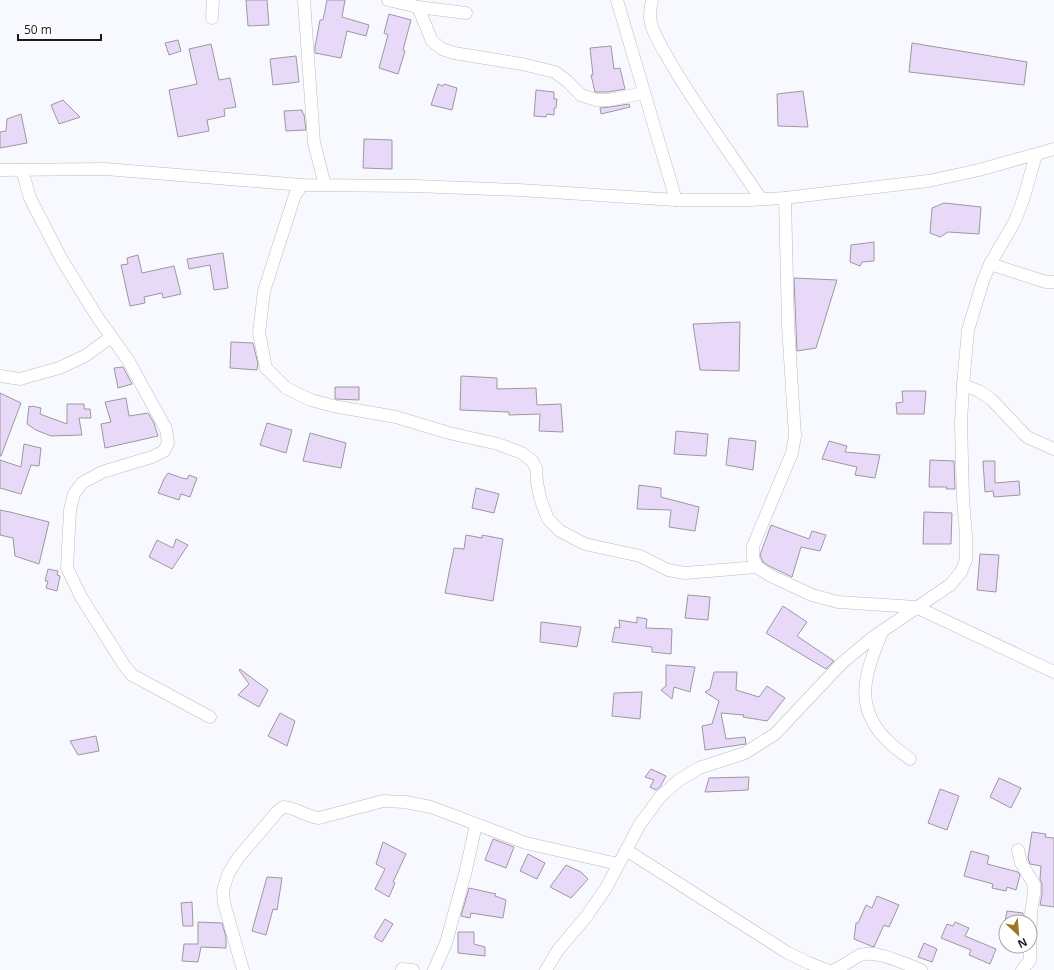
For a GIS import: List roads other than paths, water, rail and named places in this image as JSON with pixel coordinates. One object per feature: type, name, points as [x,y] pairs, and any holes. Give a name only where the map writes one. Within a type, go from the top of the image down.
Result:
[{"type":"street","points":[[212,18],[213,0]]},
{"type":"street","points":[[304,0],[314,143],[325,185]]},
{"type":"street","points":[[388,0],[418,7],[466,14]]},
{"type":"street","points":[[617,0],[676,200]]},
{"type":"street","points":[[652,0],[650,19],[665,52],[695,103],[728,148],[761,199]]},
{"type":"street","points":[[418,7],[432,41],[442,49],[454,53],[522,64],[555,72],[567,81],[581,95],[596,100],[609,100],[644,93]]},
{"type":"street","points":[[0,170],[105,170],[302,185],[415,186],[519,190],[676,200],[761,199],[785,198],[928,181],[978,170],[1054,149]]},
{"type":"street","points":[[546,970],[558,950],[586,917],[606,888],[640,824],[660,797],[679,780],[698,768],[745,753],[775,734],[842,663],[883,630],[950,585],[961,572],[966,560],[966,535],[962,499],[961,423],[962,385],[968,330],[983,281],[990,264],[1015,221],[1023,200],[1036,155]]},
{"type":"street","points":[[22,170],[30,198],[62,260],[98,318],[128,360],[166,429],[168,443],[164,451],[152,457],[102,472],[82,483],[74,494],[70,510],[67,568],[81,597],[124,665],[132,675],[210,716]]},
{"type":"street","points":[[302,185],[295,195],[270,270],[264,291],[260,320],[260,333],[266,368],[286,388],[311,400],[333,406],[396,417],[449,433],[498,444],[522,452],[532,461],[536,468],[540,498],[548,519],[560,531],[585,544],[640,556],[668,570],[685,573],[757,567]]},
{"type":"street","points":[[785,198],[787,296],[795,436],[792,453],[753,546],[753,558],[757,567],[769,575],[812,595],[831,600],[863,604],[916,607],[1054,672]]},
{"type":"street","points":[[990,264],[1046,282],[1054,282]]},
{"type":"street","points":[[0,376],[20,379],[59,368],[85,356],[111,337]]},
{"type":"street","points":[[962,385],[979,391],[992,400],[1027,437],[1054,449]]},
{"type":"street","points":[[883,630],[871,660],[865,691],[867,711],[875,727],[890,744],[910,759]]},
{"type":"street","points":[[243,970],[224,903],[223,891],[228,874],[238,858],[283,807],[290,807],[312,817],[318,818],[382,801],[405,802],[431,807],[526,843],[618,864]]},
{"type":"street","points":[[434,970],[446,942],[465,874],[476,824]]},
{"type":"street","points":[[626,850],[788,952],[827,970]]},
{"type":"street","points":[[1018,850],[1021,863],[1034,884],[1031,914]]},
{"type":"street","points":[[834,970],[860,955],[870,954],[881,955],[921,970]]},
{"type":"street","points":[[1022,970],[1030,960],[1030,954]]}]
